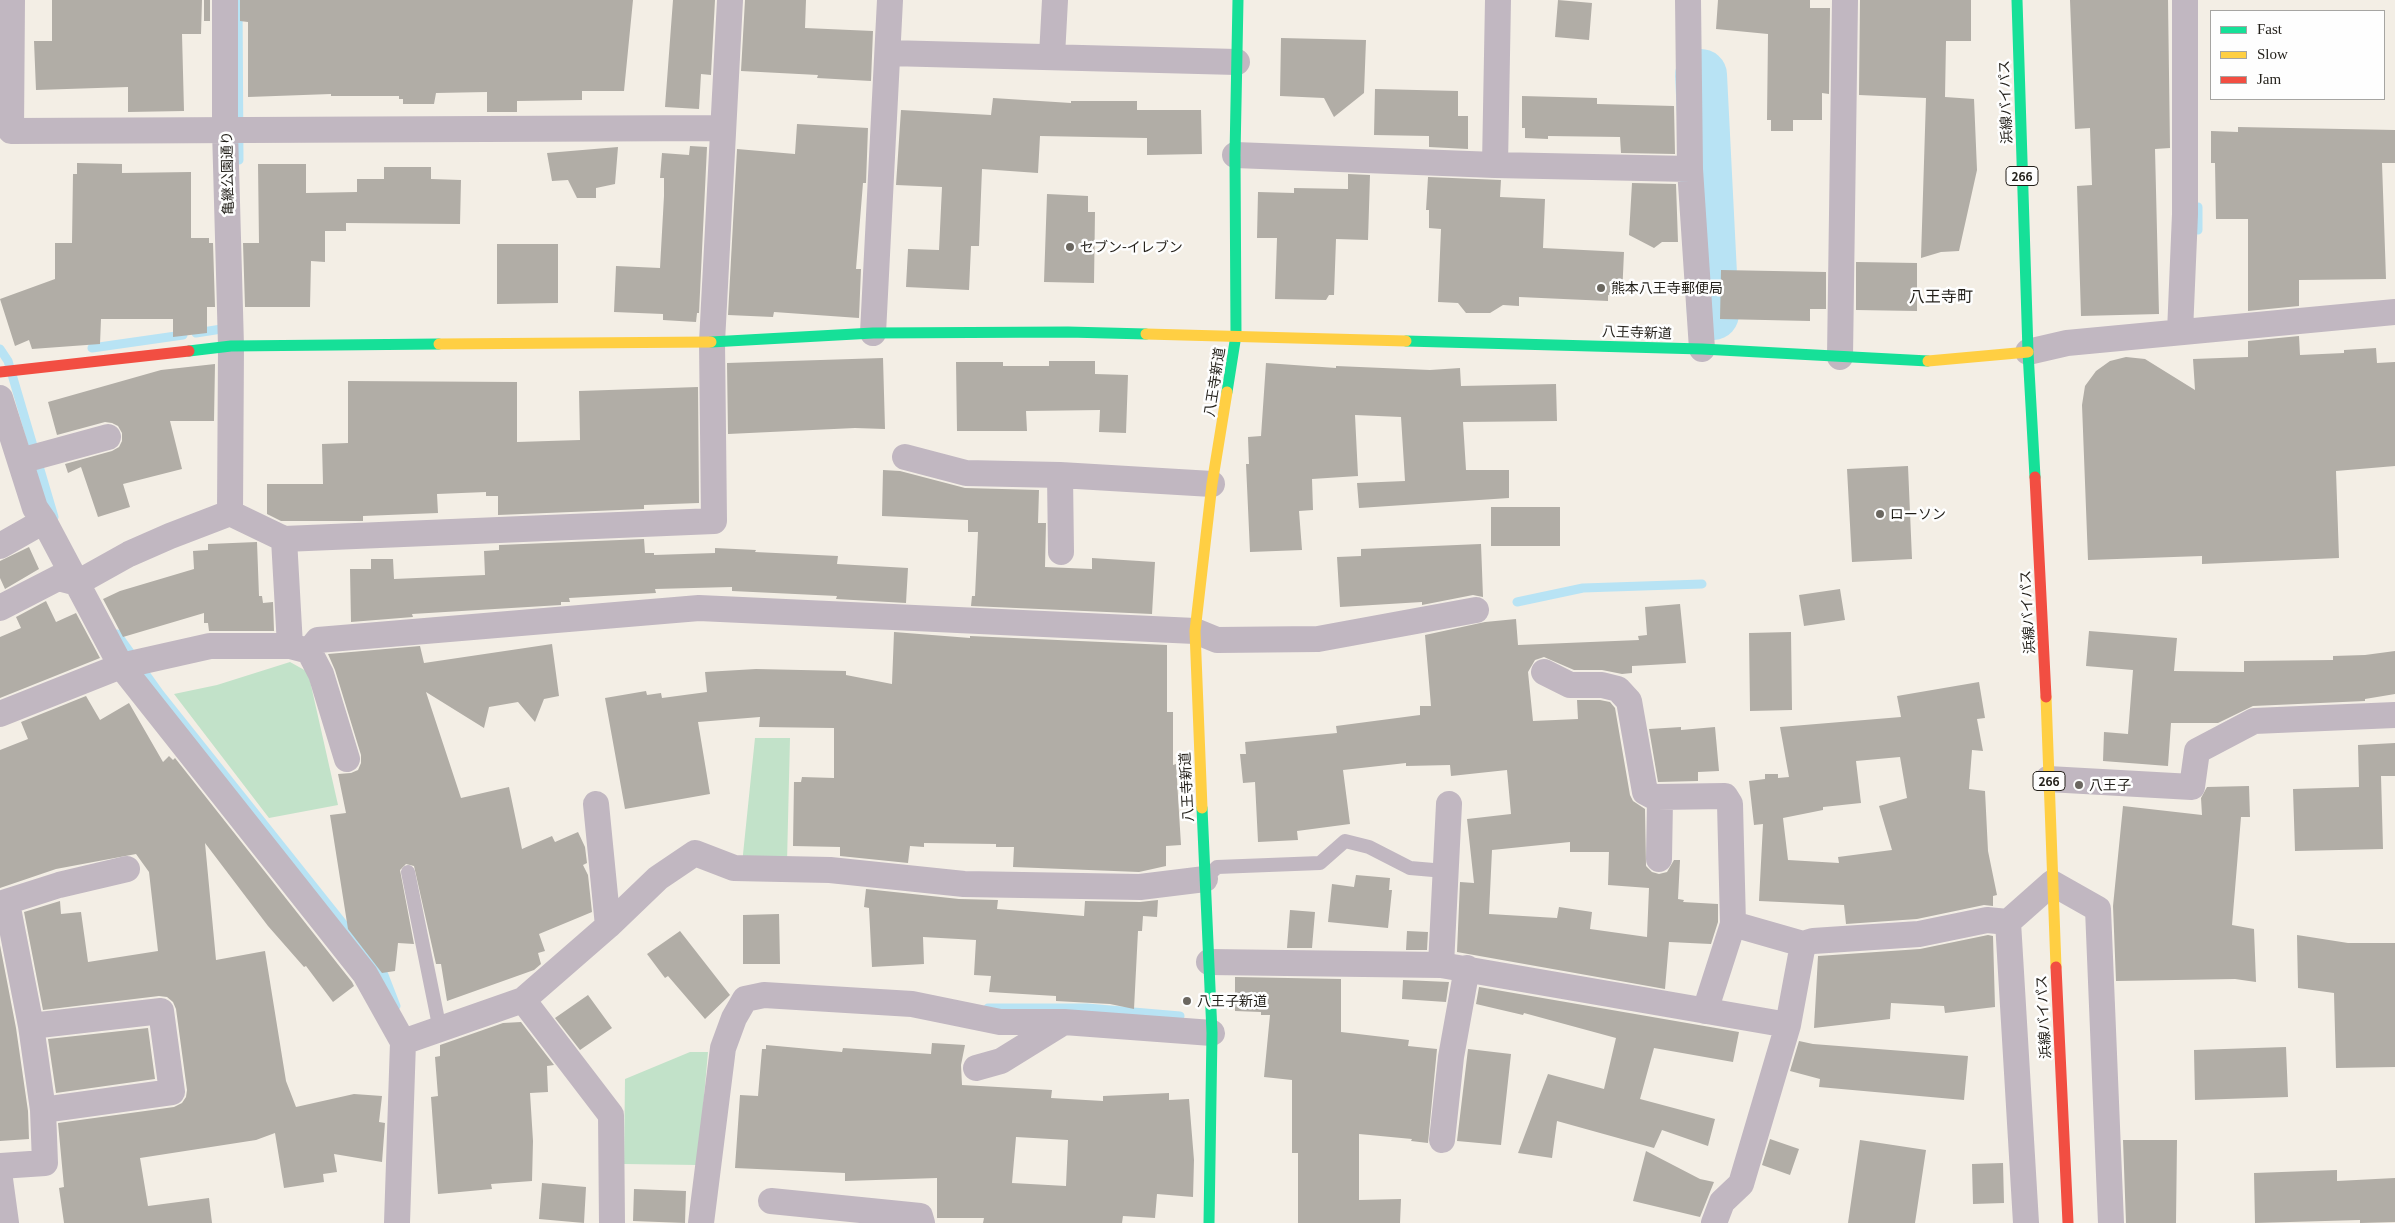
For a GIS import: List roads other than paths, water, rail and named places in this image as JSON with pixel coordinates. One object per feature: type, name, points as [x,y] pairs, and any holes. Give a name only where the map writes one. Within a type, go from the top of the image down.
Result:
[{"type":"main road","points":[[0,372],[231,346],[712,342],[873,333],[1068,332],[1236,335],[1235,155],[1238,0]]},
{"type":"main road","name":"浜線バイパス","points":[[2017,0],[2028,352],[2045,658],[2052,883],[2068,1223]]},
{"type":"main road","name":"八王寺新道","points":[[1210,1223],[1212,1033],[1196,631],[1212,484],[1236,335],[1702,349],[1922,362],[2028,352]]},
{"type":"street","points":[[12,0],[11,131],[722,128]]},
{"type":"street","name":"亀継公園通り","points":[[225,0],[225,130],[231,346],[230,513]]},
{"type":"street","points":[[0,608],[58,578],[77,583],[129,554],[230,513],[284,539],[714,521],[712,342],[730,0]]},
{"type":"street","points":[[873,333],[890,0]]},
{"type":"street","points":[[1052,56],[1055,0]]},
{"type":"street","points":[[1495,165],[1498,0]]},
{"type":"street","points":[[1688,0],[1690,169],[1702,349]]},
{"type":"street","points":[[1840,357],[1846,0]]},
{"type":"street","points":[[2180,332],[2185,214],[2185,0]]},
{"type":"street","points":[[888,53],[1237,62]]},
{"type":"street","points":[[1235,155],[1495,165],[1690,169]]},
{"type":"street","points":[[2028,352],[2067,343],[2395,312]]},
{"type":"street","points":[[0,398],[35,508],[44,521],[122,666],[365,974],[403,1042],[397,1223]]},
{"type":"street","points":[[20,461],[108,437]]},
{"type":"street","points":[[905,457],[966,473],[1060,475],[1212,484]]},
{"type":"street","points":[[1060,475],[1061,552]]},
{"type":"street","points":[[0,546],[44,521]]},
{"type":"street","points":[[284,539],[300,648],[321,674],[347,759]]},
{"type":"street","points":[[0,714],[122,666],[210,646],[300,648],[318,640],[699,608],[1196,631],[1217,640],[1318,639],[1476,610]]},
{"type":"street","points":[[1544,672],[1570,685],[1602,685],[1618,689],[1629,701],[1647,794],[1657,797],[1725,796],[1728,799],[1730,804],[1733,924],[1704,1011]]},
{"type":"street","points":[[2048,779],[2192,787],[2197,751],[2254,722],[2395,715]]},
{"type":"street","points":[[1657,797],[1660,800],[1659,859]]},
{"type":"street","points":[[596,804],[608,926]]},
{"type":"street","points":[[1441,965],[1449,804]]},
{"type":"street","points":[[403,1042],[523,1000],[608,926],[658,878],[695,853],[734,868],[830,870],[964,884],[1140,887],[1205,878]]},
{"type":"street","points":[[0,1166],[45,1162],[43,1110],[31,1026],[3,903],[59,885],[127,869]]},
{"type":"street","points":[[1733,924],[1803,944],[1919,934],[1987,920],[2008,922],[2052,883],[2098,909],[2111,1223]]},
{"type":"street","points":[[2008,922],[2026,1223]]},
{"type":"street","points":[[1714,1223],[1722,1202],[1741,1184],[1788,1024],[1803,944]]},
{"type":"street","points":[[1209,962],[1441,965],[1788,1024]]},
{"type":"street","points":[[1442,1140],[1451,1057],[1467,968]]},
{"type":"street","points":[[701,1223],[723,1048],[734,1018],[745,999],[764,995],[912,1004],[1000,1022],[1064,1022],[1212,1033]]},
{"type":"street","points":[[523,1000],[611,1115],[612,1223]]},
{"type":"street","points":[[31,1026],[161,1011],[172,1092],[43,1110]]},
{"type":"street","points":[[976,1068],[1001,1061],[1064,1022]]},
{"type":"street","points":[[0,1179],[6,1223]]},
{"type":"street","points":[[771,1201],[807,1214],[920,1216],[922,1223]]},
{"type":"lane","points":[[1205,878],[1217,867],[1320,863],[1345,841],[1369,847],[1410,868],[1445,871]]},
{"type":"lane","points":[[408,872],[440,1030]]},
{"type":"waterway","points":[[238,0],[239,160]]},
{"type":"waterway","points":[[1701,75],[1713,314]]},
{"type":"waterway","points":[[2198,207],[2198,230]]},
{"type":"waterway","points":[[196,333],[228,328]]},
{"type":"waterway","points":[[92,348],[183,335]]},
{"type":"waterway","points":[[0,349],[8,361],[54,517]]},
{"type":"waterway","points":[[1517,602],[1583,588],[1702,584]]},
{"type":"waterway","points":[[117,634],[160,694],[384,975],[396,1006]]},
{"type":"waterway","points":[[988,1008],[1087,1008],[1180,1016]]},
{"type":"place","name":"セブン-イレブン","points":[[1070,247]]},
{"type":"place","name":"熊本八王寺郵便局","points":[[1601,288]]},
{"type":"place","name":"ローソン","points":[[1880,514]]},
{"type":"place","name":"八王子","points":[[2079,785]]},
{"type":"place","name":"八王子新道","points":[[1187,1001]]},
{"type":"district","name":"八王寺町","points":[[1941,296]]}]
